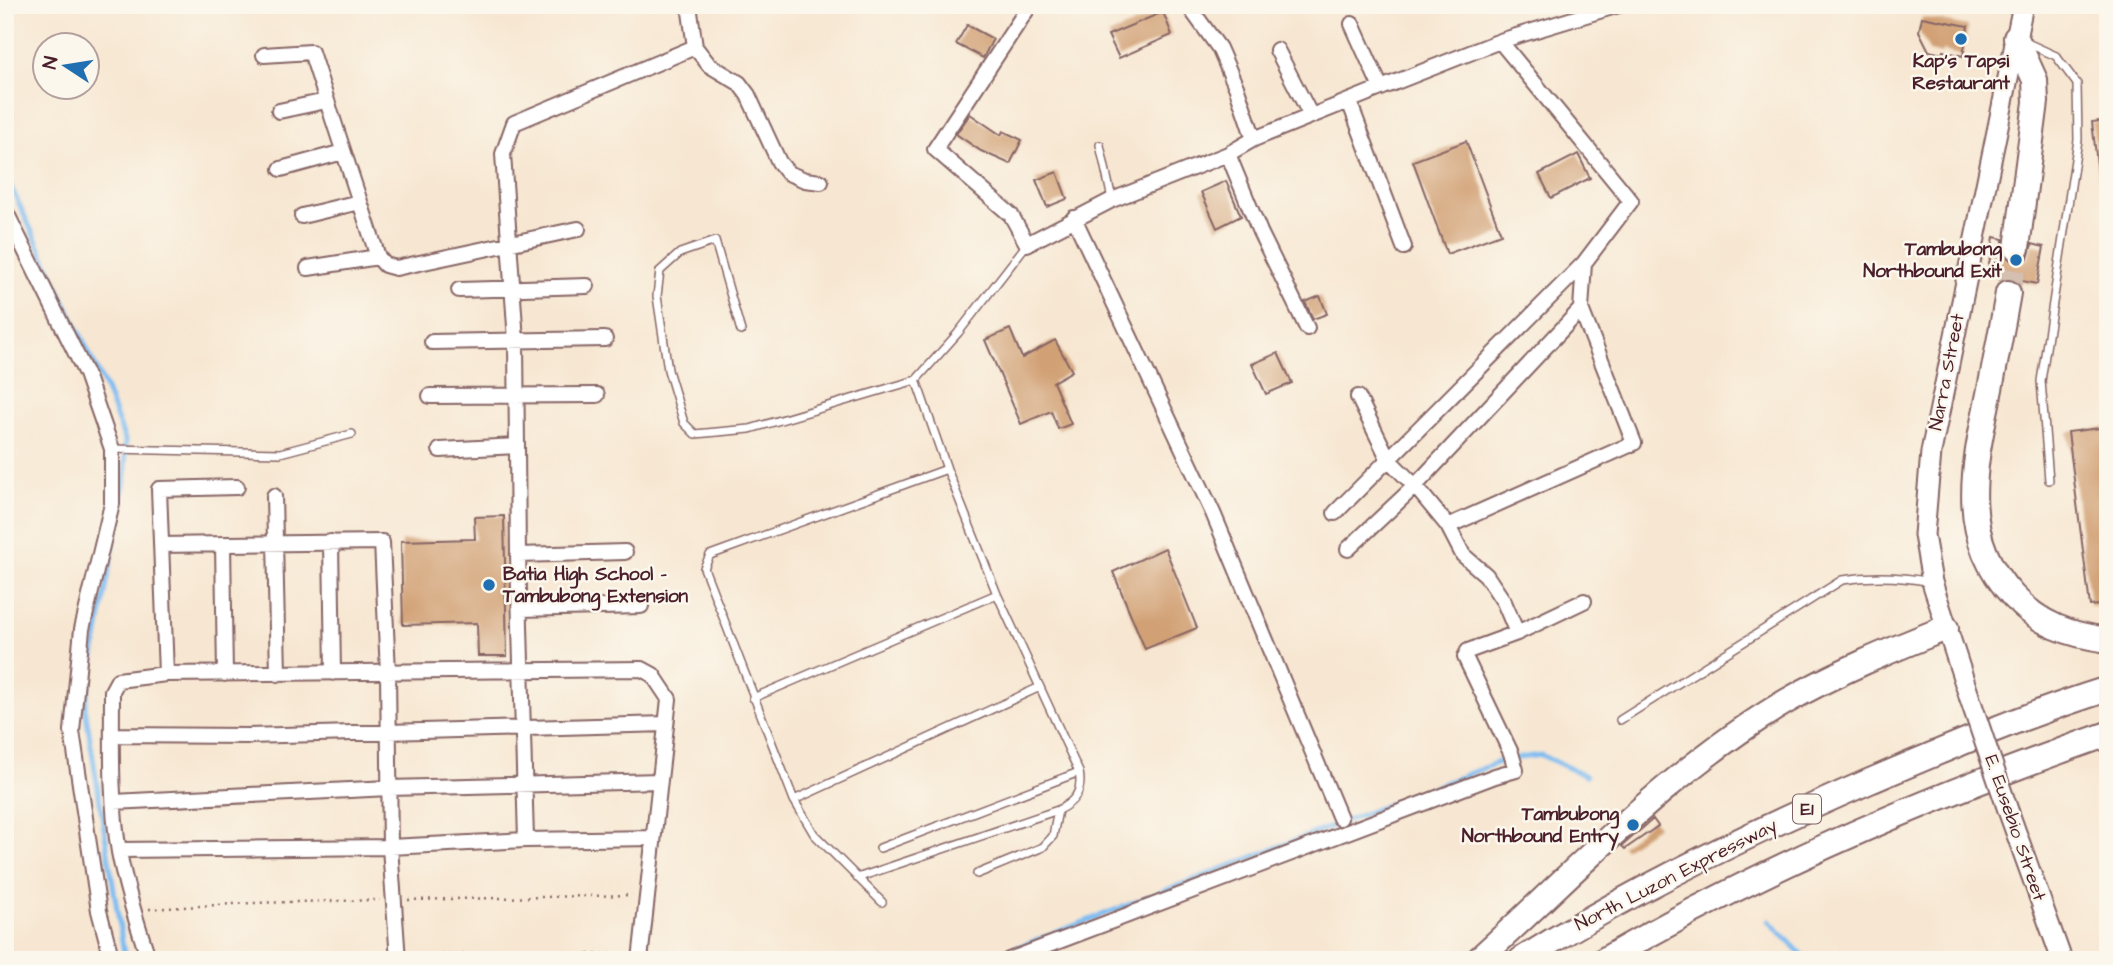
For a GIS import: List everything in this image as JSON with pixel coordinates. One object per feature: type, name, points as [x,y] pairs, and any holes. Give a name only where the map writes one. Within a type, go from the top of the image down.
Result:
[{"type":"highway","points":[[2016,38],[2035,80],[2036,102],[2017,248]]},
{"type":"highway","points":[[2008,293],[1976,456],[1973,497],[1979,538],[1995,574],[2012,596],[2035,616],[2068,633],[2108,640]]},
{"type":"highway","points":[[1478,960],[1627,822],[1743,730],[1786,702],[1831,678],[1878,655],[1945,628]]},
{"type":"highway","name":"North Luzon Expressway","points":[[1521,960],[1669,875],[1769,826],[1945,749],[2058,705],[2108,689]]},
{"type":"highway","name":"E1","points":[[1604,960],[1796,859],[1937,798],[2108,734]]},
{"type":"highway","points":[[1640,960],[1715,901]]},
{"type":"main road","name":"Narra Street","points":[[1969,696],[1945,628],[1923,535],[1931,452],[2023,5]]},
{"type":"main road","name":"E. Eusebio Street","points":[[1969,696],[2062,960]]},
{"type":"street","points":[[689,5],[695,47],[709,65],[739,83],[752,104],[779,162],[789,173],[805,180],[821,182]]},
{"type":"street","points":[[1030,5],[935,149],[1011,215],[1027,244],[1112,200],[1228,154],[1254,139],[1500,41],[1619,5]]},
{"type":"street","points":[[1188,5],[1220,48],[1254,139]]},
{"type":"street","points":[[1352,24],[1381,88]]},
{"type":"street","points":[[1335,513],[1584,263],[1631,201],[1500,41]]},
{"type":"street","points":[[526,841],[518,555],[516,341],[503,154],[514,123],[695,47]]},
{"type":"street","points":[[1277,50],[1311,116]]},
{"type":"street","points":[[264,55],[311,52],[377,257],[385,265],[396,268],[578,229]]},
{"type":"street","points":[[279,111],[326,101]]},
{"type":"street","points":[[1349,102],[1404,247]]},
{"type":"street","points":[[281,169],[343,152]]},
{"type":"street","points":[[1228,154],[1260,232],[1307,328]]},
{"type":"street","points":[[302,216],[359,202]]},
{"type":"street","points":[[5,210],[86,374],[115,450],[112,504],[82,629],[72,731],[99,911],[112,960]]},
{"type":"street","points":[[1074,218],[1213,513],[1340,818]]},
{"type":"street","points":[[308,268],[377,257]]},
{"type":"street","points":[[1448,526],[1634,443],[1581,309],[1584,263]]},
{"type":"street","points":[[459,290],[587,286]]},
{"type":"street","points":[[1348,548],[1415,486],[1581,309]]},
{"type":"street","points":[[432,342],[605,339]]},
{"type":"street","points":[[430,396],[597,395]]},
{"type":"street","points":[[1358,397],[1389,460],[1448,526],[1464,555],[1486,575],[1496,589],[1517,633]]},
{"type":"street","points":[[440,450],[517,446]]},
{"type":"street","points":[[166,674],[159,489],[237,487]]},
{"type":"street","points":[[274,496],[278,674]]},
{"type":"street","points":[[331,542],[333,673]]},
{"type":"street","points":[[161,545],[382,542],[388,673],[390,847],[397,958]]},
{"type":"street","points":[[223,544],[225,674]]},
{"type":"street","points":[[518,555],[625,552]]},
{"type":"street","points":[[1009,960],[1330,837],[1516,770],[1465,657],[1468,651],[1517,633],[1584,601]]},
{"type":"street","points":[[520,609],[641,606]]},
{"type":"street","points":[[149,960],[132,909],[119,850],[112,735],[112,691],[118,680],[166,674],[388,673],[462,669],[642,669],[653,675],[669,699],[640,957]]},
{"type":"street","points":[[112,735],[248,736],[666,724]]},
{"type":"street","points":[[114,802],[389,788],[660,781]]},
{"type":"street","points":[[119,850],[390,847],[653,838]]},
{"type":"lane","points":[[2016,38],[2056,56],[2077,84],[2078,140],[2041,381],[2049,480]]},
{"type":"lane","points":[[1100,145],[1112,200]]},
{"type":"lane","points":[[741,331],[715,241],[680,253],[660,271],[657,296],[668,370],[684,423],[695,434],[750,429],[916,380],[958,333],[1027,244]]},
{"type":"lane","points":[[857,878],[1058,810],[1069,805],[1080,792],[1079,772],[997,594],[947,469],[916,380]]},
{"type":"lane","points":[[115,450],[280,453],[352,434]]},
{"type":"lane","points":[[882,902],[814,834],[793,800],[704,569],[710,555],[947,469]]},
{"type":"lane","points":[[1620,720],[1842,580],[1869,575],[1932,582]]},
{"type":"lane","points":[[753,698],[997,594]]},
{"type":"lane","points":[[793,800],[1040,687]]},
{"type":"lane","points":[[880,848],[1079,772]]},
{"type":"lane","points":[[977,874],[1043,847],[1053,836],[1058,810]]},
{"type":"path","points":[[242,960],[640,957]]},
{"type":"building","points":[[1163,12],[1172,35],[1119,58],[1108,35]]},
{"type":"building","points":[[1922,17],[1968,26],[1963,56],[1929,51],[1919,31]]},
{"type":"building","points":[[967,25],[993,39],[983,58],[956,44]]},
{"type":"building","points":[[970,114],[1001,135],[1003,131],[1022,140],[1010,164],[981,151],[956,134]]},
{"type":"building","points":[[2108,120],[2108,179],[2099,180],[2092,122]]},
{"type":"building","points":[[1466,141],[1501,234],[1447,254],[1413,161]]},
{"type":"building","points":[[1578,154],[1590,178],[1551,198],[1539,174]]},
{"type":"building","points":[[1057,172],[1067,199],[1047,207],[1036,180]]},
{"type":"building","points":[[1226,181],[1241,216],[1217,228],[1201,192]]},
{"type":"building","name":"Tambubong Northbound Exit","points":[[1994,237],[2003,239],[2004,254],[2014,263],[2028,258],[2032,244],[2044,247],[2037,284],[1987,274]]},
{"type":"building","points":[[1320,296],[1327,314],[1313,319],[1305,302]]},
{"type":"building","points":[[1010,329],[1022,358],[1055,340],[1072,371],[1053,382],[1071,424],[1058,429],[1051,411],[1021,424],[985,340]]},
{"type":"building","points":[[1278,353],[1292,383],[1266,394],[1252,364]]},
{"type":"building","points":[[2108,427],[2108,604],[2090,606],[2068,432]]},
{"type":"building","points":[[504,516],[507,656],[478,656],[477,623],[403,625],[401,541],[475,539],[474,517]]},
{"type":"building","points":[[1165,548],[1197,628],[1145,649],[1113,572]]},
{"type":"building","points":[[1653,819],[1658,826],[1625,849],[1622,846]]},
{"type":"waterway","points":[[5,174],[105,387],[125,440],[126,474],[85,707],[125,960]]},
{"type":"waterway","points":[[985,960],[1504,760],[1541,755],[1586,776]]},
{"type":"waterway","points":[[1769,921],[1807,960]]},
{"type":"tunnel","points":[[2008,293],[2017,248]]},
{"type":"place","name":"Kap's Tapsi Restaurant","points":[[1961,39]]},
{"type":"place","name":"Tambubong Northbound Exit","points":[[2016,260]]},
{"type":"place","name":"Batia High School - Tambubong Extension","points":[[489,585]]},
{"type":"place","name":"Tambubong Northbound Entry","points":[[1633,825]]}]
